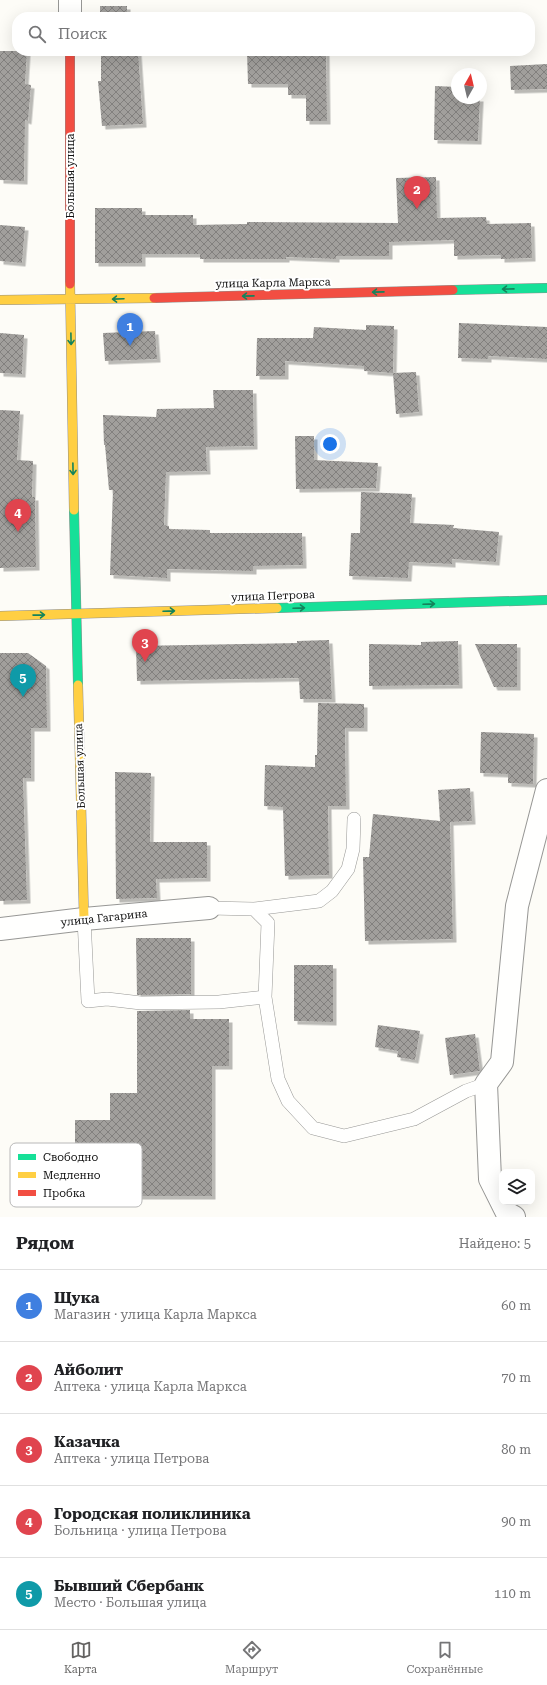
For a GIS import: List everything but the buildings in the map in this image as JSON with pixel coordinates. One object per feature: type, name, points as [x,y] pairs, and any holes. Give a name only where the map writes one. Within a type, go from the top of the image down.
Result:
[{"type":"street","points":[[70,0],[70,12]]},
{"type":"street","name":"Большая улица","points":[[70,56],[70,300],[84,919]]},
{"type":"street","name":"улица Карла Маркса","points":[[0,300],[70,300],[547,288]]},
{"type":"street","name":"улица Петрова","points":[[0,616],[547,600]]},
{"type":"street","points":[[514,1217],[507,1213],[490,1179],[486,1084],[502,1062],[517,906],[547,790]]},
{"type":"street","name":"улица Гагарина","points":[[0,929],[84,919],[209,908]]},
{"type":"lane","points":[[209,908],[254,909],[319,900],[332,891],[348,869],[353,849],[354,819]]},
{"type":"lane","points":[[254,909],[268,923],[265,997],[278,1078],[288,1101],[313,1128],[344,1136],[407,1121],[414,1119],[466,1091],[486,1084]]},
{"type":"lane","points":[[84,919],[88,1001],[107,999],[141,1003],[219,1002],[265,997]]},
{"type":"traffic: fast","points":[[453,290],[547,288]]},
{"type":"traffic: fast","points":[[74,510],[78,685]]},
{"type":"traffic: fast","points":[[277,608],[547,600]]},
{"type":"traffic: slow","points":[[70,284],[74,510]]},
{"type":"traffic: slow","points":[[0,300],[154,298]]},
{"type":"traffic: slow","points":[[0,616],[277,608]]},
{"type":"traffic: slow","points":[[78,685],[84,919]]},
{"type":"traffic: jam","points":[[70,56],[70,284]]},
{"type":"traffic: jam","points":[[154,298],[453,290]]},
{"type":"place","name":"Айболит","points":[[417,209]]},
{"type":"place","name":"Щука","points":[[130,346]]},
{"type":"place","name":"Городская поликлиника","points":[[18,532]]},
{"type":"place","name":"Казачка","points":[[145,662]]},
{"type":"place","name":"Бывший Сбербанк","points":[[23,697]]}]
